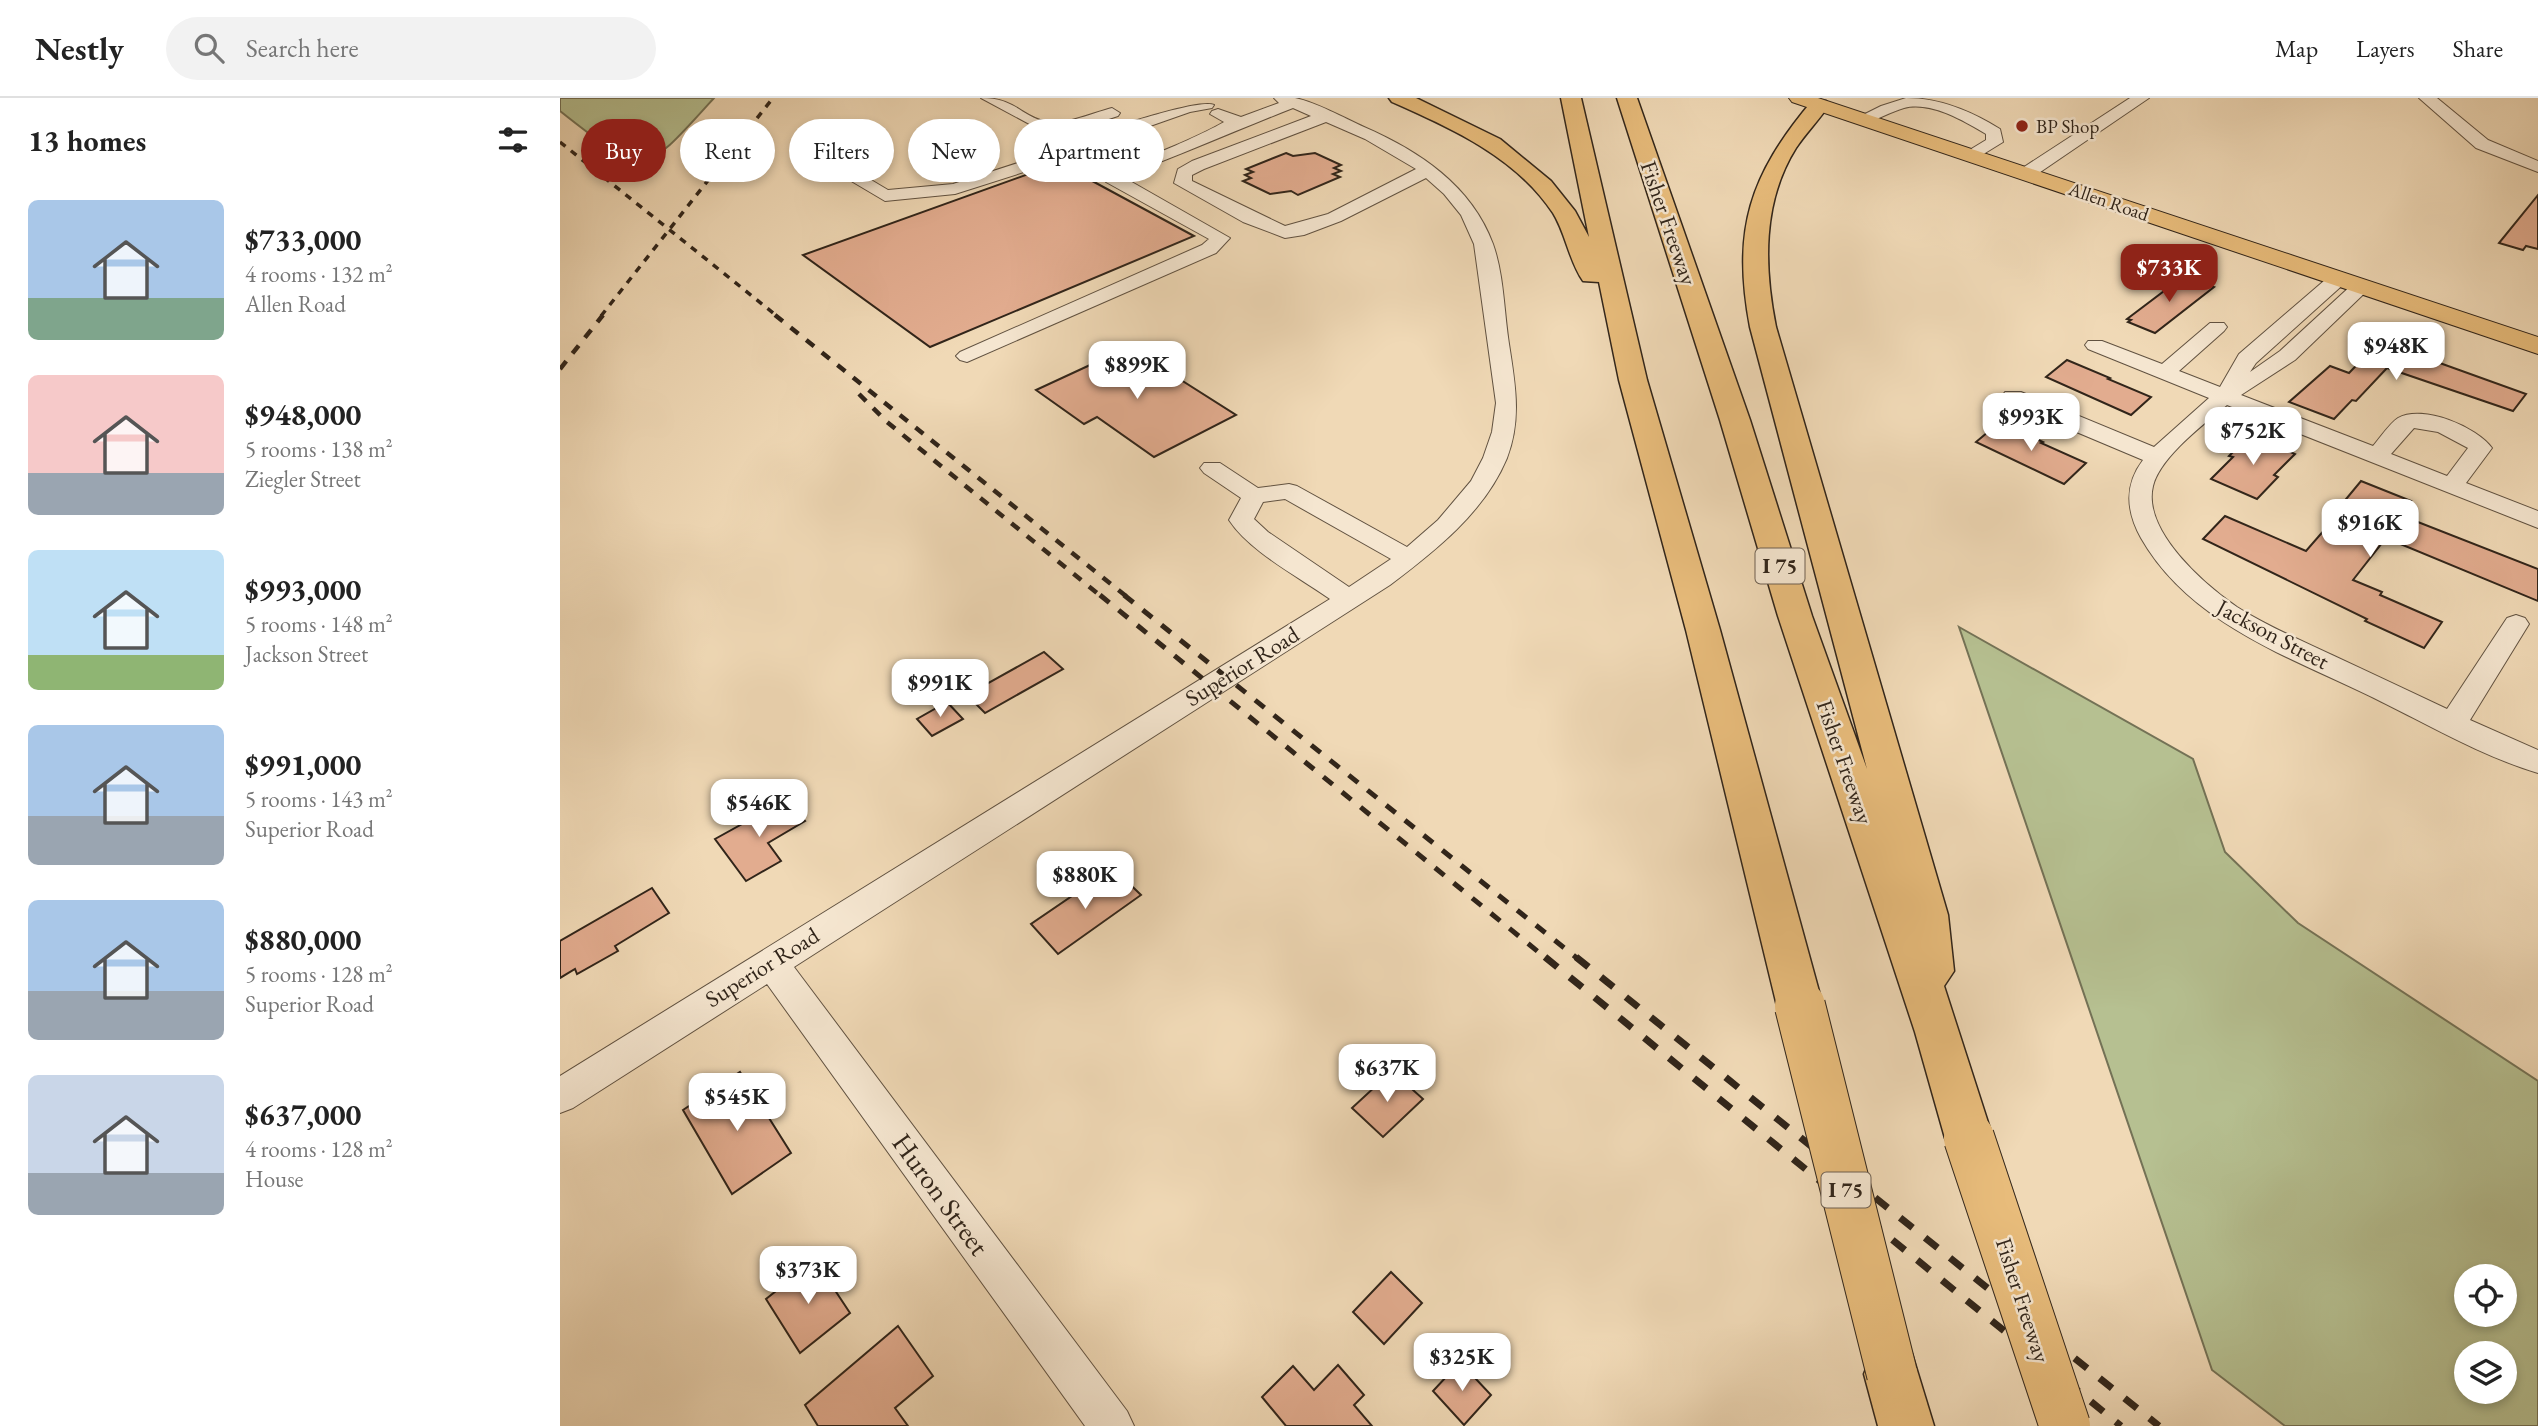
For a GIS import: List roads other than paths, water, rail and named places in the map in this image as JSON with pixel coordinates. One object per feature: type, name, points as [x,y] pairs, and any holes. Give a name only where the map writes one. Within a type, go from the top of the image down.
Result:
[{"type":"highway","points":[[1399,98],[1451,120],[1489,142],[1538,178],[1567,216],[1585,252],[1601,313],[1633,380]]},
{"type":"highway","name":"I 75","points":[[1571,98],[1633,380],[1703,630],[1906,1426]]},
{"type":"highway","name":"Fisher Freeway","points":[[1627,98],[1731,407],[1796,616],[1938,1032],[1969,1138],[2065,1426]]},
{"type":"highway","points":[[1818,100],[1780,157],[1763,199],[1754,252],[1755,286],[1763,327],[1927,915],[1938,1032]]},
{"type":"main road","name":"Allen Road","points":[[1818,100],[1863,119],[2538,346]]},
{"type":"street","points":[[989,98],[1046,128],[1081,123],[1130,106]]},
{"type":"street","points":[[1153,119],[1223,98]]},
{"type":"street","points":[[2427,98],[2482,144],[2538,167]]},
{"type":"street","points":[[2026,173],[2137,99]]},
{"type":"street","points":[[1863,119],[1912,100],[1974,120],[1994,132],[1997,137],[1995,142],[1971,154]]},
{"type":"street","points":[[1164,154],[1209,138],[1237,122],[1287,101]]},
{"type":"street","name":"Superior Road","points":[[560,1096],[1349,599],[1409,559],[1436,536],[1476,492],[1498,452],[1506,419],[1505,390],[1483,243],[1475,225],[1458,199],[1427,170],[1388,145],[1287,101]]},
{"type":"street","points":[[1206,104],[1204,107],[1237,122]]},
{"type":"street","points":[[1324,117],[1198,166],[1184,173],[1183,183],[1285,232],[1304,229],[1403,185],[1427,170]]},
{"type":"street","points":[[862,182],[885,196],[955,189],[1014,170]]},
{"type":"street","points":[[967,356],[1209,249],[1221,238],[1119,182]]},
{"type":"street","name":"Jackson Street","points":[[2225,396],[2247,359],[2339,278]]},
{"type":"street","name":"Jackson Street","points":[[2362,286],[2276,365],[2225,396],[2157,457],[2145,474],[2138,496],[2140,507],[2150,533],[2168,559],[2187,581],[2214,604],[2254,628],[2538,762]]},
{"type":"street","points":[[2165,372],[2217,327]]},
{"type":"street","points":[[2095,345],[2538,520]]},
{"type":"street","points":[[2013,397],[2157,457]]},
{"type":"street","points":[[2377,457],[2406,423],[2422,419],[2468,437],[2480,448],[2452,486]]},
{"type":"street","points":[[1212,468],[1254,496],[1289,491],[1409,559]]},
{"type":"street","points":[[1254,496],[1241,520],[1259,538],[1349,599]]},
{"type":"street","points":[[2453,724],[2516,624]]},
{"type":"street","name":"Huron Street","points":[[771,962],[1112,1426]]},
{"type":"railway","points":[[669,230],[773,98]]},
{"type":"railway","points":[[560,142],[669,230]]},
{"type":"railway","points":[[601,316],[669,230]]},
{"type":"railway","points":[[669,230],[777,316]]},
{"type":"railway","points":[[560,369],[603,315]]},
{"type":"railway","points":[[775,315],[1127,597]]},
{"type":"railway","points":[[859,394],[887,422],[1102,597]]},
{"type":"railway","points":[[1100,595],[1547,959]]},
{"type":"railway","points":[[1124,595],[1578,959]]},
{"type":"railway","points":[[1545,957],[2121,1426]]},
{"type":"railway","points":[[1576,957],[2159,1426]]},
{"type":"place","name":"BP Shop","points":[[2022,126]]}]
